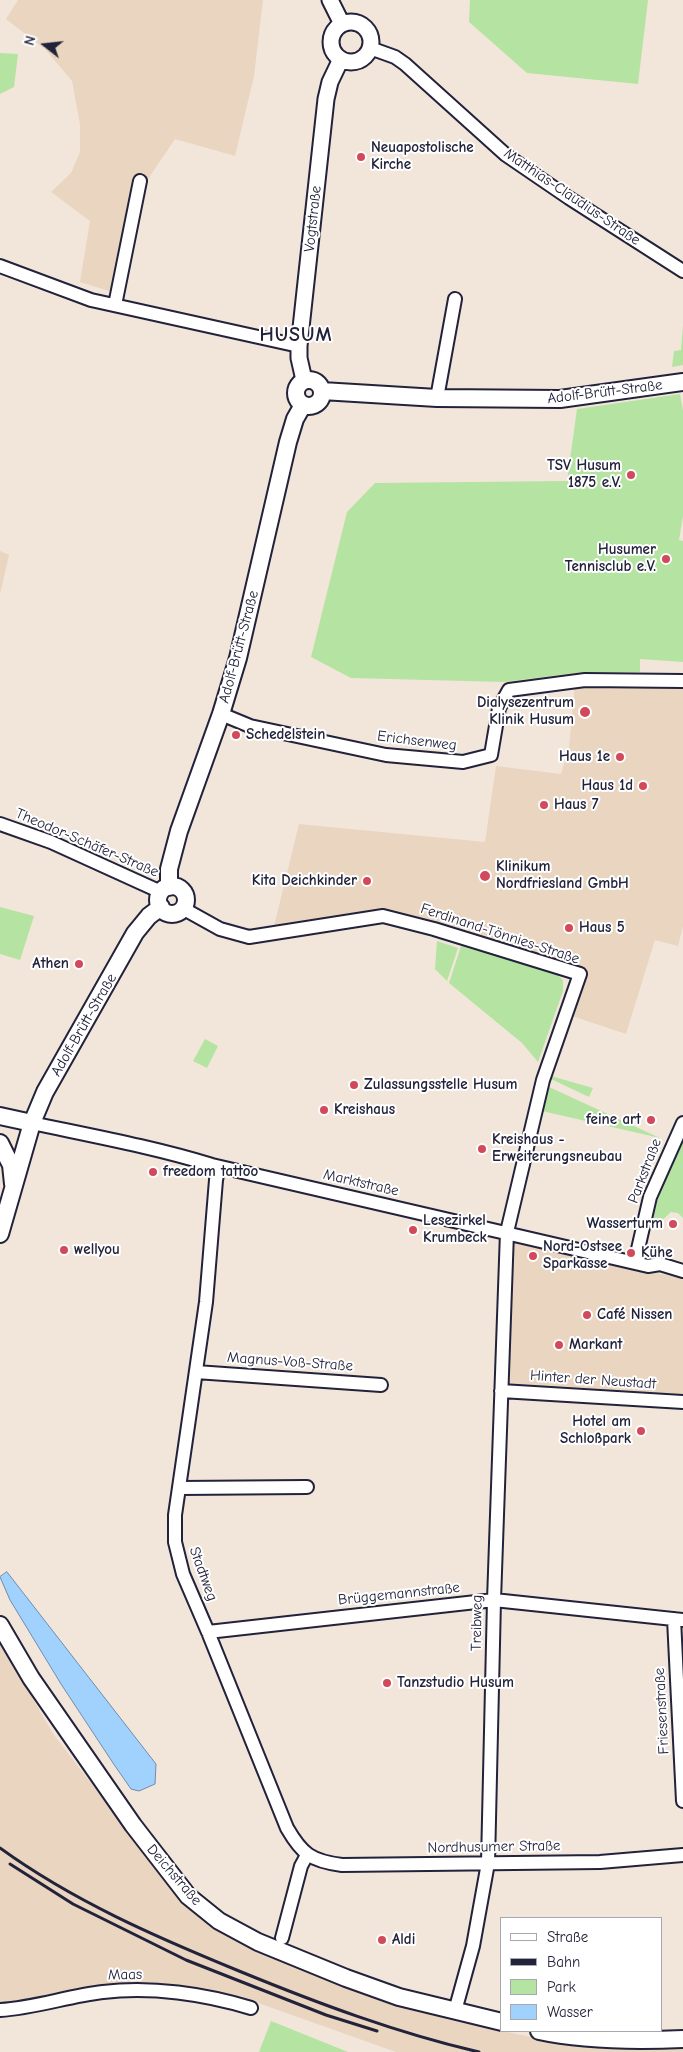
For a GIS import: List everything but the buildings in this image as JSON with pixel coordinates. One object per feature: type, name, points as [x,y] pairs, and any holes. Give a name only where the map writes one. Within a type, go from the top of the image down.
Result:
[{"type":"main road","name":"Adolf-Brütt-Straße","points":[[304,380],[316,382],[322,391],[437,398],[560,399],[683,382]]},
{"type":"main road","points":[[304,380],[296,388],[295,395],[303,405],[308,407],[319,402],[322,391]]},
{"type":"main road","name":"Adolf-Brütt-Straße","points":[[0,1234],[32,1123],[45,1092],[136,933],[164,895],[179,832],[221,714],[248,620],[288,442],[295,419],[303,405]]},
{"type":"main road","points":[[182,890],[186,896],[184,909],[178,914],[163,911],[164,895],[182,890]]},
{"type":"main road","points":[[0,1116],[32,1123]]},
{"type":"main road","points":[[0,1143],[11,1166],[13,1191]]},
{"type":"main road","name":"Deichstraße","points":[[0,1625],[31,1678],[133,1825],[177,1883],[195,1902],[219,1921],[258,1942],[346,1978],[399,1997],[500,2022]]},
{"type":"main road","points":[[548,2032],[591,2037],[656,2040],[683,2039]]},
{"type":"street","points":[[330,0],[342,24]]},
{"type":"street","points":[[348,22],[360,24],[367,30],[370,48],[360,59],[347,62],[341,59],[332,49],[330,41],[336,28],[342,24],[348,22]]},
{"type":"street","name":"Matthias-Claudius-Straße","points":[[370,48],[395,57],[405,64],[483,135],[525,168],[683,267]]},
{"type":"street","name":"Vogtstraße","points":[[304,380],[299,358],[299,346],[326,99],[330,82],[341,59]]},
{"type":"street","points":[[115,305],[140,181]]},
{"type":"street","points":[[0,266],[91,300],[299,346]]},
{"type":"street","points":[[437,398],[455,299]]},
{"type":"street","name":"Erichsenweg","points":[[221,714],[250,726],[335,745],[386,755],[463,762],[491,755],[499,708],[510,690],[585,680],[683,681]]},
{"type":"street","name":"Theodor-Schäfer-Straße","points":[[0,824],[51,842],[164,895]]},
{"type":"street","name":"Ferdinand-Tönnies-Straße","points":[[184,909],[220,929],[249,937],[383,916],[427,927],[580,974],[543,1080],[507,1232]]},
{"type":"street","name":"Marktstraße","points":[[32,1123],[105,1137],[172,1153],[219,1167],[648,1266],[660,1264],[683,1271]]},
{"type":"street","name":"Parkstraße","points":[[635,1262],[650,1197],[683,1123]]},
{"type":"street","name":"Stadtweg","points":[[219,1167],[216,1180],[206,1302],[175,1514],[175,1542],[183,1574],[287,1828],[298,1848],[307,1855]]},
{"type":"street","name":"Treibweg","points":[[455,2011],[472,1946],[488,1864],[494,1600],[507,1232]]},
{"type":"street","name":"Magnus-Voß-Straße","points":[[196,1372],[381,1385]]},
{"type":"street","name":"Hinter der Neustadt","points":[[501,1390],[683,1402]]},
{"type":"street","points":[[180,1488],[308,1487]]},
{"type":"street","name":"Brüggemannstraße","points":[[208,1632],[494,1600],[678,1620]]},
{"type":"street","name":"Friesenstraße","points":[[678,1620],[683,1801]]},
{"type":"street","points":[[282,1938],[301,1866],[307,1855]]},
{"type":"street","name":"Nordhusumer Straße","points":[[307,1855],[316,1860],[342,1865],[600,1862],[683,1855]]},
{"type":"street","name":"Maas","points":[[0,2010],[28,2007],[102,1992],[138,1991],[192,1995],[251,2008]]},
{"type":"shaded area","points":[[18,0],[263,0],[254,76],[235,156],[175,139],[146,182],[133,179],[113,288],[109,291],[80,282],[90,221],[51,192],[71,173],[80,152],[80,125],[72,81],[45,49],[6,19]]},
{"type":"shaded area","points":[[0,551],[9,555],[0,594]]},
{"type":"shaded area","name":"Klinikum Nordfriesland GmbH","points":[[610,682],[683,687],[683,926],[678,946],[655,940],[626,1034],[572,1016],[585,970],[380,909],[274,926],[299,824],[485,842],[496,766],[561,774],[569,748],[575,683]]},
{"type":"shaded area","points":[[510,1239],[683,1279],[683,1401],[504,1388]]},
{"type":"shaded area","points":[[0,1643],[54,1735],[175,1892],[284,1961],[449,2020],[500,2032],[541,2039],[683,2046],[683,2052],[396,2052],[247,1999],[169,1986],[97,1986],[38,2003],[0,2004]]},
{"type":"green space","points":[[470,0],[648,0],[638,84],[527,73],[469,22]]},
{"type":"green space","points":[[0,53],[18,54],[14,87],[0,94]]},
{"type":"green space","points":[[683,325],[683,365],[672,367],[674,351],[681,350]]},
{"type":"green space","points":[[680,394],[683,411],[683,516],[679,540],[683,541],[683,662],[640,659],[640,672],[575,673],[504,682],[351,678],[311,657],[347,512],[375,483],[567,481],[577,409]]},
{"type":"green space","points":[[0,907],[34,916],[20,960],[0,954]]},
{"type":"green space","points":[[437,941],[458,948],[447,981],[435,969]]},
{"type":"green space","points":[[461,946],[555,973],[563,980],[563,991],[538,1062],[522,1043],[449,983]]},
{"type":"green space","points":[[205,1039],[218,1046],[207,1068],[193,1061]]},
{"type":"green space","points":[[551,1076],[593,1088],[589,1097],[551,1079]]},
{"type":"green space","points":[[549,1087],[660,1138],[542,1111]]},
{"type":"green space","points":[[683,1142],[683,1218],[678,1213],[671,1212],[655,1227],[655,1209],[658,1198]]},
{"type":"green space","points":[[271,2021],[348,2052],[259,2052]]},
{"type":"water","points":[[7,1572],[156,1764],[155,1784],[139,1791],[131,1789],[61,1684],[10,1600],[0,1577]]},
{"type":"railway","points":[[0,1848],[56,1885],[116,1917],[208,1958],[358,2016],[418,2036],[479,2052]]},
{"type":"railway","points":[[10,1864],[73,1904],[186,1960],[326,2015],[377,2031]]},
{"type":"place","name":"Neuapostolische Kirche","points":[[361,157]]},
{"type":"place","name":"TSV Husum 1875 e.V.","points":[[631,475]]},
{"type":"place","name":"Husumer Tennisclub e.V.","points":[[666,559]]},
{"type":"place","name":"Dialysezentrum Klinik Husum","points":[[585,712]]},
{"type":"place","name":"Schedelstein","points":[[236,735]]},
{"type":"place","name":"Haus 1e","points":[[620,757]]},
{"type":"place","name":"Haus 1d","points":[[643,786]]},
{"type":"place","name":"Haus 7","points":[[544,805]]},
{"type":"place","name":"Klinikum Nordfriesland GmbH","points":[[485,876]]},
{"type":"place","name":"Kita Deichkinder","points":[[367,881]]},
{"type":"place","name":"Haus 5","points":[[569,928]]},
{"type":"place","name":"Athen","points":[[79,964]]},
{"type":"place","name":"Zulassungsstelle Husum","points":[[354,1085]]},
{"type":"place","name":"Kreishaus","points":[[324,1110]]},
{"type":"place","name":"feine art","points":[[651,1120]]},
{"type":"place","name":"Kreishaus - Erweiterungsneubau","points":[[482,1149]]},
{"type":"place","name":"freedom tattoo","points":[[153,1172]]},
{"type":"place","name":"Wasserturm","points":[[673,1224]]},
{"type":"place","name":"Lesezirkel Krumbeck","points":[[413,1230]]},
{"type":"place","name":"wellyou","points":[[64,1250]]},
{"type":"place","name":"Kühe","points":[[631,1253]]},
{"type":"place","name":"Nord-Ostsee Sparkasse","points":[[533,1256]]},
{"type":"place","name":"Café Nissen","points":[[587,1315]]},
{"type":"place","name":"Markant","points":[[559,1345]]},
{"type":"place","name":"Hotel am Schloßpark","points":[[641,1431]]},
{"type":"place","name":"Tanzstudio Husum","points":[[387,1683]]},
{"type":"place","name":"Aldi","points":[[382,1940]]},
{"type":"district","name":"HUSUM","points":[[296,335]]}]
